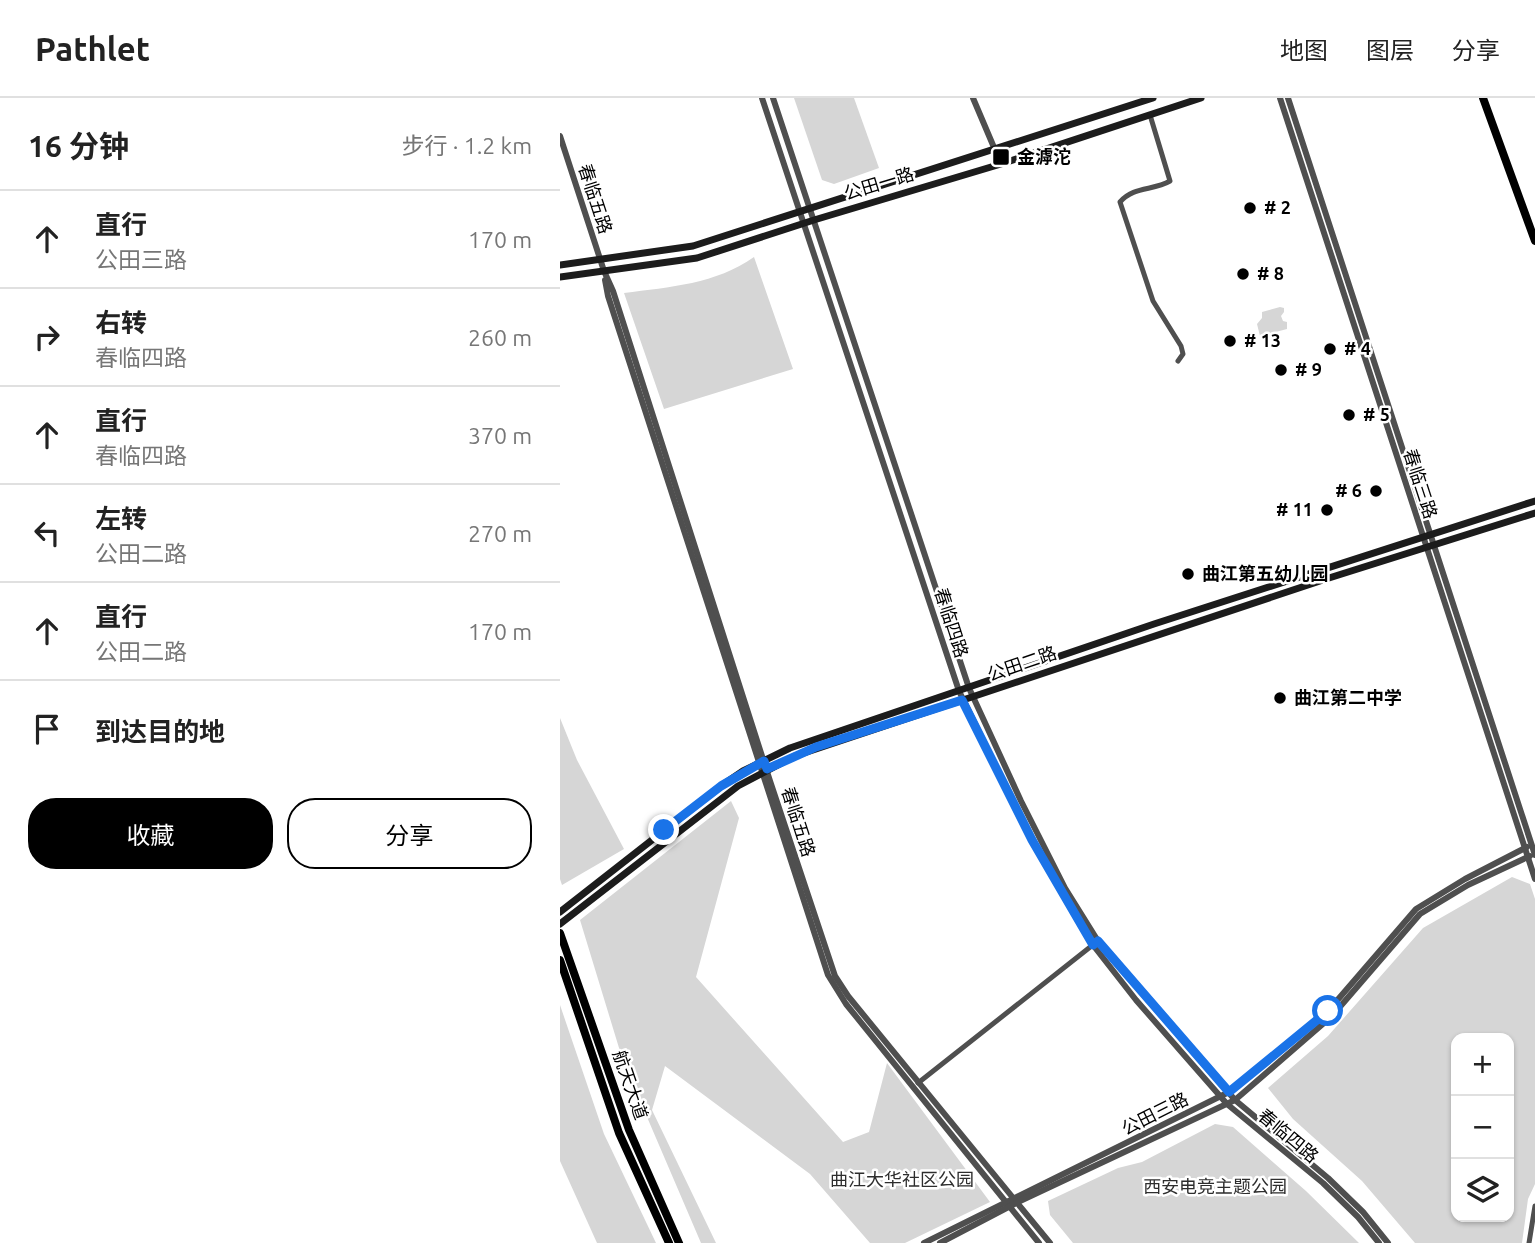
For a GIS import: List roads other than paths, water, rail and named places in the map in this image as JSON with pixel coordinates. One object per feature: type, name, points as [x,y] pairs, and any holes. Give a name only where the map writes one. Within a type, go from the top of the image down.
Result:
[{"type":"main road","name":"公田一路","points":[[560,265],[693,246],[1153,98]]},
{"type":"main road","name":"公田一路","points":[[560,277],[697,258],[1001,164],[1201,98]]},
{"type":"main road","points":[[1483,98],[1535,241]]},
{"type":"main road","name":"公田二路","points":[[560,912],[721,786],[806,741],[1535,501]]},
{"type":"main road","name":"公田二路","points":[[560,925],[763,766],[1535,513]]},
{"type":"main road","name":"航天大道","points":[[560,933],[629,1130],[679,1243]]},
{"type":"main road","name":"航天大道","points":[[560,960],[619,1133],[669,1243]]},
{"type":"street","name":"春临四路","points":[[762,98],[962,700],[1032,840],[1096,943],[1136,1000],[1220,1097],[1323,1183],[1378,1243]]},
{"type":"street","name":"春临四路","points":[[774,98],[969,688],[1038,837],[1065,888],[1096,943],[1235,1100],[1328,1178],[1388,1243]]},
{"type":"street","points":[[973,98],[1001,164]]},
{"type":"street","name":"春临三路","points":[[1280,98],[1426,536]]},
{"type":"street","name":"春临三路","points":[[1288,98],[1429,547],[1530,845],[1535,879]]},
{"type":"street","points":[[1150,115],[1170,181],[1156,189],[1142,189],[1127,194],[1121,202],[1153,301],[1181,346],[1183,354],[1178,361]]},
{"type":"street","name":"春临五路","points":[[560,136],[604,271],[608,296],[763,766],[828,975],[846,1004],[1050,1243]]},
{"type":"street","name":"公田三路","points":[[940,1243],[1016,1200],[1229,1092],[1328,1011],[1416,909],[1465,879],[1530,845]]},
{"type":"street","name":"公田三路","points":[[1016,1200],[1235,1100],[1332,1016],[1420,914],[1468,885],[1533,855]]},
{"type":"street","points":[[916,1085],[1096,943]]},
{"type":"street","name":"春临五路","points":[[916,1085],[1039,1243]]},
{"type":"street","name":"公田三路","points":[[924,1243],[1008,1205]]},
{"type":"street","points":[[1529,1243],[1535,1206]]},
{"type":"place","name":"金滹沱","points":[[1001,157]]},
{"type":"place","name":"# 2","points":[[1250,208]]},
{"type":"place","name":"# 8","points":[[1243,274]]},
{"type":"place","name":"# 13","points":[[1230,341]]},
{"type":"place","name":"# 4","points":[[1330,349]]},
{"type":"place","name":"# 9","points":[[1281,370]]},
{"type":"place","name":"# 5","points":[[1349,415]]},
{"type":"place","name":"# 6","points":[[1376,491]]},
{"type":"place","name":"# 11","points":[[1327,510]]},
{"type":"place","name":"曲江第五幼儿园","points":[[1188,574]]},
{"type":"place","name":"曲江第二中学","points":[[1280,698]]},
{"type":"park label","name":"曲江大华社区公园","points":[[902,1180]]},
{"type":"park label","name":"西安电竞主题公园","points":[[1215,1187]]}]
